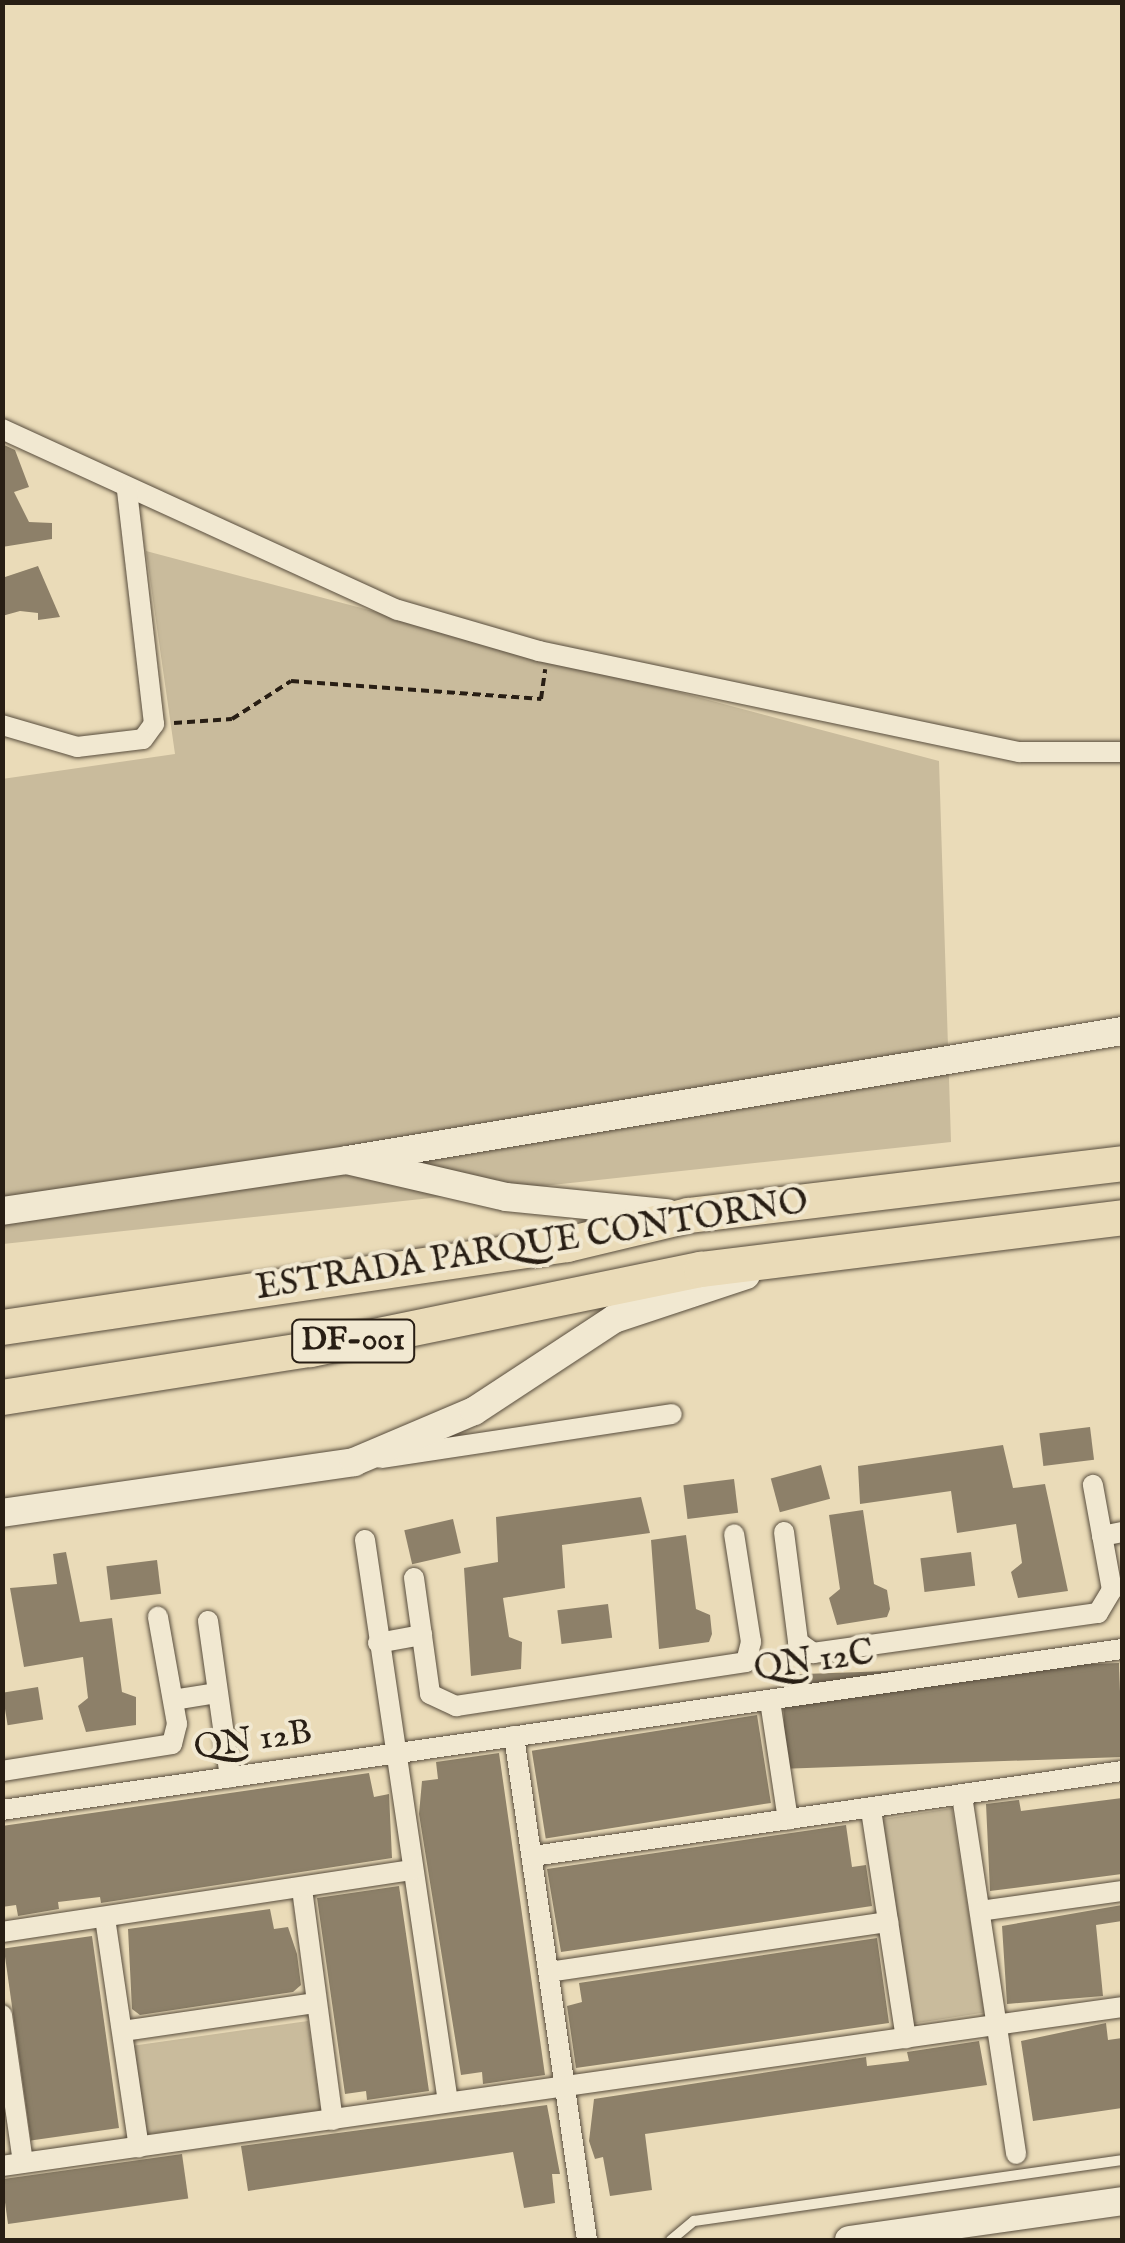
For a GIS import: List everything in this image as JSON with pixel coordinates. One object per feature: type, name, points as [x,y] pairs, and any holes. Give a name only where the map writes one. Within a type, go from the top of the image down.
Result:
[{"type":"highway","name":"ESTRADA PARQUE CONTORNO","points":[[2,1328],[566,1244],[688,1215],[1122,1165]]},
{"type":"highway","points":[[1122,1165],[1097,1184],[1094,1196],[1122,1216]]},
{"type":"highway","name":"ESTRADA PARQUE CONTORNO","points":[[2,1398],[811,1256],[1122,1216]]},
{"type":"main road","points":[[2,1212],[347,1160],[1122,1031]]},
{"type":"main road","points":[[347,1160],[506,1197],[688,1215]]},
{"type":"main road","points":[[2,1513],[354,1462],[474,1412],[614,1319],[811,1256]]},
{"type":"main road","points":[[849,2240],[1122,2201]]},
{"type":"street","points":[[2,430],[127,491],[398,610],[548,653],[1020,752],[1122,752]]},
{"type":"street","points":[[2,726],[77,746],[143,739],[154,724],[127,491]]},
{"type":"street","points":[[354,1462],[672,1414]]},
{"type":"street","points":[[784,1532],[798,1642],[813,1653],[1104,1611],[1112,1590],[1112,1534],[1093,1485]]},
{"type":"street","points":[[414,1578],[430,1694],[446,1706],[746,1662],[751,1642],[734,1534]]},
{"type":"street","points":[[365,1540],[448,2102]]},
{"type":"street","points":[[2,1770],[166,1748],[177,1734],[158,1617]]},
{"type":"street","points":[[208,1621],[230,1777]]},
{"type":"street","points":[[378,1642],[422,1635]]},
{"type":"street","name":"QN 12C","points":[[514,1736],[1122,1650]]},
{"type":"street","points":[[173,1700],[217,1693]]},
{"type":"street","points":[[770,1701],[788,1820]]},
{"type":"street","points":[[514,1736],[587,2240]]},
{"type":"street","name":"QN 12B","points":[[2,1810],[514,1736]]},
{"type":"street","points":[[533,1856],[1122,1771]]},
{"type":"street","points":[[962,1796],[1016,2154]]},
{"type":"street","points":[[870,1810],[906,2038]]},
{"type":"street","points":[[2,1932],[412,1870]]},
{"type":"street","points":[[302,1889],[333,2120]]},
{"type":"street","points":[[980,1911],[1122,1891]]},
{"type":"street","points":[[105,1918],[139,2147]]},
{"type":"street","points":[[549,1972],[888,1922]]},
{"type":"street","points":[[123,2031],[316,2003]]},
{"type":"street","points":[[2,2015],[13,2165],[1122,2007]]},
{"type":"lane","points":[[672,2240],[694,2221],[1122,2160]]},
{"type":"path","points":[[154,724],[232,719],[291,681],[541,699],[548,653]]},
{"type":"shaded area","points":[[146,551],[939,761],[951,1142],[3,1244],[2,779],[175,754]]},
{"type":"shaded area","points":[[952,1808],[984,2012],[909,2024],[877,1820]]},
{"type":"shaded area","points":[[308,2021],[321,2110],[145,2135],[133,2046]]},
{"type":"building","points":[[2,444],[15,450],[29,487],[14,492],[29,522],[52,523],[52,539],[2,547]]},
{"type":"building","points":[[38,566],[60,617],[38,620],[38,613],[20,611],[2,616],[2,578]]},
{"type":"building","points":[[1090,1427],[1094,1460],[1043,1466],[1039,1433]]},
{"type":"building","points":[[1003,1445],[1013,1488],[1045,1484],[1068,1591],[1018,1598],[1011,1572],[1022,1563],[1016,1524],[957,1533],[951,1491],[860,1504],[858,1466]]},
{"type":"building","points":[[821,1465],[830,1499],[780,1512],[771,1478]]},
{"type":"building","points":[[734,1479],[738,1513],[688,1519],[683,1485]]},
{"type":"building","points":[[641,1497],[650,1533],[562,1545],[565,1588],[503,1598],[509,1637],[522,1642],[521,1669],[471,1676],[464,1568],[498,1562],[496,1517]]},
{"type":"building","points":[[863,1510],[874,1584],[887,1590],[890,1609],[887,1617],[837,1625],[829,1598],[840,1589],[829,1515]]},
{"type":"building","points":[[453,1519],[461,1553],[412,1564],[404,1530]]},
{"type":"building","points":[[686,1535],[696,1609],[710,1615],[712,1634],[709,1642],[659,1649],[651,1540]]},
{"type":"building","points":[[66,1552],[80,1622],[112,1618],[122,1692],[136,1697],[136,1725],[86,1732],[78,1706],[88,1698],[83,1657],[24,1667],[10,1588],[57,1584],[53,1554]]},
{"type":"building","points":[[971,1552],[975,1586],[925,1592],[920,1558]]},
{"type":"building","points":[[157,1560],[161,1594],[111,1600],[106,1566]]},
{"type":"building","points":[[608,1604],[612,1638],[562,1644],[557,1610]]},
{"type":"building","points":[[1119,1663],[1122,1757],[785,1769],[782,1675]]},
{"type":"building","points":[[38,1687],[43,1720],[8,1725],[2,1693]]},
{"type":"building","points":[[757,1715],[771,1803],[546,1839],[532,1751]]},
{"type":"building","points":[[499,1753],[545,2075],[483,2084],[482,2072],[461,2075],[419,1814],[422,1781],[438,1779],[436,1762]]},
{"type":"building","points":[[369,1773],[374,1797],[389,1794],[392,1858],[101,1903],[100,1897],[58,1902],[59,1909],[18,1916],[16,1905],[2,1907],[2,1826]]},
{"type":"building","points":[[1122,1798],[1122,1874],[990,1891],[986,1804],[1019,1800],[1021,1811]]},
{"type":"building","points":[[846,1825],[852,1867],[866,1865],[872,1906],[561,1952],[547,1869]]},
{"type":"building","points":[[399,1886],[429,2091],[367,2100],[366,2091],[345,2094],[317,1898]]},
{"type":"building","points":[[1122,1905],[1122,1921],[1096,1925],[1103,1996],[1007,2004],[1002,1926]]},
{"type":"building","points":[[270,1909],[274,1929],[288,1927],[297,1954],[301,1985],[293,1992],[140,2015],[132,2009],[128,1929]]},
{"type":"building","points":[[92,1936],[119,2128],[31,2140],[4,1948]]},
{"type":"building","points":[[877,1938],[889,2023],[576,2068],[567,2006],[582,2002],[579,1983]]},
{"type":"building","points":[[1106,2023],[1108,2040],[1122,2038],[1122,2108],[1033,2121],[1021,2041]]},
{"type":"building","points":[[979,2041],[987,2085],[645,2134],[652,2190],[610,2196],[603,2157],[595,2159],[589,2141],[594,2099],[866,2057],[867,2066],[909,2061],[907,2052]]},
{"type":"building","points":[[547,2105],[560,2174],[552,2174],[555,2203],[524,2208],[513,2152],[248,2191],[241,2146]]},
{"type":"building","points":[[182,2154],[188,2199],[8,2224],[2,2179]]}]
